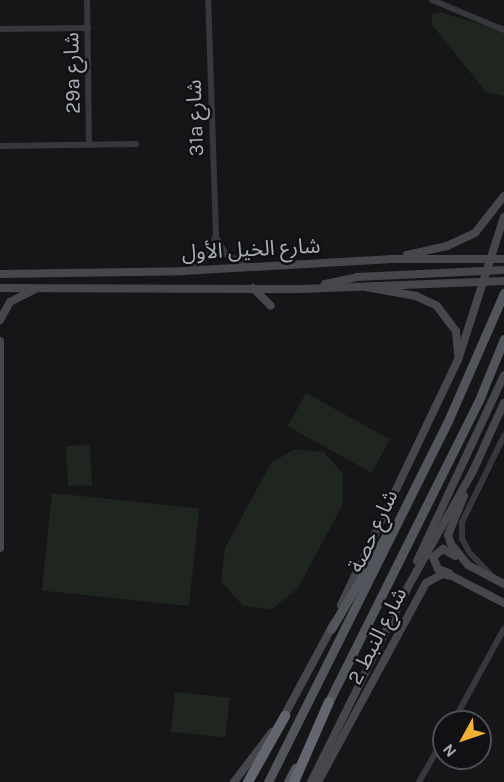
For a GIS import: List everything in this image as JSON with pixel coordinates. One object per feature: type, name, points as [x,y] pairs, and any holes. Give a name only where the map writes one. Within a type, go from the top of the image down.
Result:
[{"type":"highway","points":[[294,782],[329,702]]},
{"type":"highway","points":[[248,782],[285,716]]},
{"type":"main road","points":[[389,259],[466,238],[490,218],[504,196]]},
{"type":"main road","points":[[234,782],[285,716],[331,629],[458,360],[504,217]]},
{"type":"main road","name":"شارع الخيل الأول","points":[[0,274],[186,271],[389,259],[504,259]]},
{"type":"main road","points":[[490,259],[504,270]]},
{"type":"main road","points":[[313,289],[357,277],[504,270]]},
{"type":"main road","points":[[485,281],[504,270]]},
{"type":"main road","name":"شارع الخيل الأول","points":[[0,288],[313,289],[363,285],[504,281]]},
{"type":"main road","points":[[363,285],[416,296],[437,306],[456,331],[458,360]]},
{"type":"main road","points":[[0,320],[10,302],[39,288]]},
{"type":"main road","points":[[252,288],[271,306]]},
{"type":"main road","name":"شارع حصة","points":[[268,782],[462,392],[504,292]]},
{"type":"main road","name":"شارع حصة","points":[[288,782],[478,400],[504,339]]},
{"type":"main road","points":[[0,341],[0,548]]},
{"type":"main road","points":[[409,585],[430,530],[504,375]]},
{"type":"main road","points":[[468,565],[455,552],[448,535],[473,471],[504,403]]},
{"type":"main road","points":[[311,782],[409,585],[473,471]]},
{"type":"main road","points":[[331,629],[404,506]]},
{"type":"main road","points":[[461,579],[438,569],[433,562],[435,553],[447,550],[468,565],[504,584]]},
{"type":"main road","name":"شارع النبط 2","points":[[318,782],[426,583],[443,574],[461,579],[503,605]]},
{"type":"street","name":"29a شارع","points":[[87,0],[89,145]]},
{"type":"street","name":"31a شارع","points":[[208,0],[216,235]]},
{"type":"street","points":[[432,0],[504,30]]},
{"type":"street","points":[[0,29],[88,28]]},
{"type":"street","points":[[0,147],[136,144]]},
{"type":"street","points":[[216,235],[226,254],[253,268]]},
{"type":"street","points":[[186,271],[209,256],[216,235]]},
{"type":"street","points":[[494,579],[469,552],[462,538],[462,522],[504,436]]},
{"type":"street","points":[[460,710],[504,629]]},
{"type":"street","points":[[420,782],[432,760]]},
{"type":"shaded area","points":[[439,12],[504,31],[504,96],[486,92],[432,25],[432,14]]},
{"type":"shaded area","points":[[306,393],[390,440],[372,473],[288,426]]},
{"type":"shaded area","points":[[90,445],[92,485],[68,486],[66,446]]},
{"type":"shaded area","points":[[295,449],[324,452],[343,474],[343,504],[298,588],[272,609],[243,606],[221,581],[225,548],[271,463]]},
{"type":"shaded area","points":[[52,493],[199,508],[189,606],[42,590]]},
{"type":"shaded area","points":[[175,692],[230,698],[226,738],[171,732]]}]
